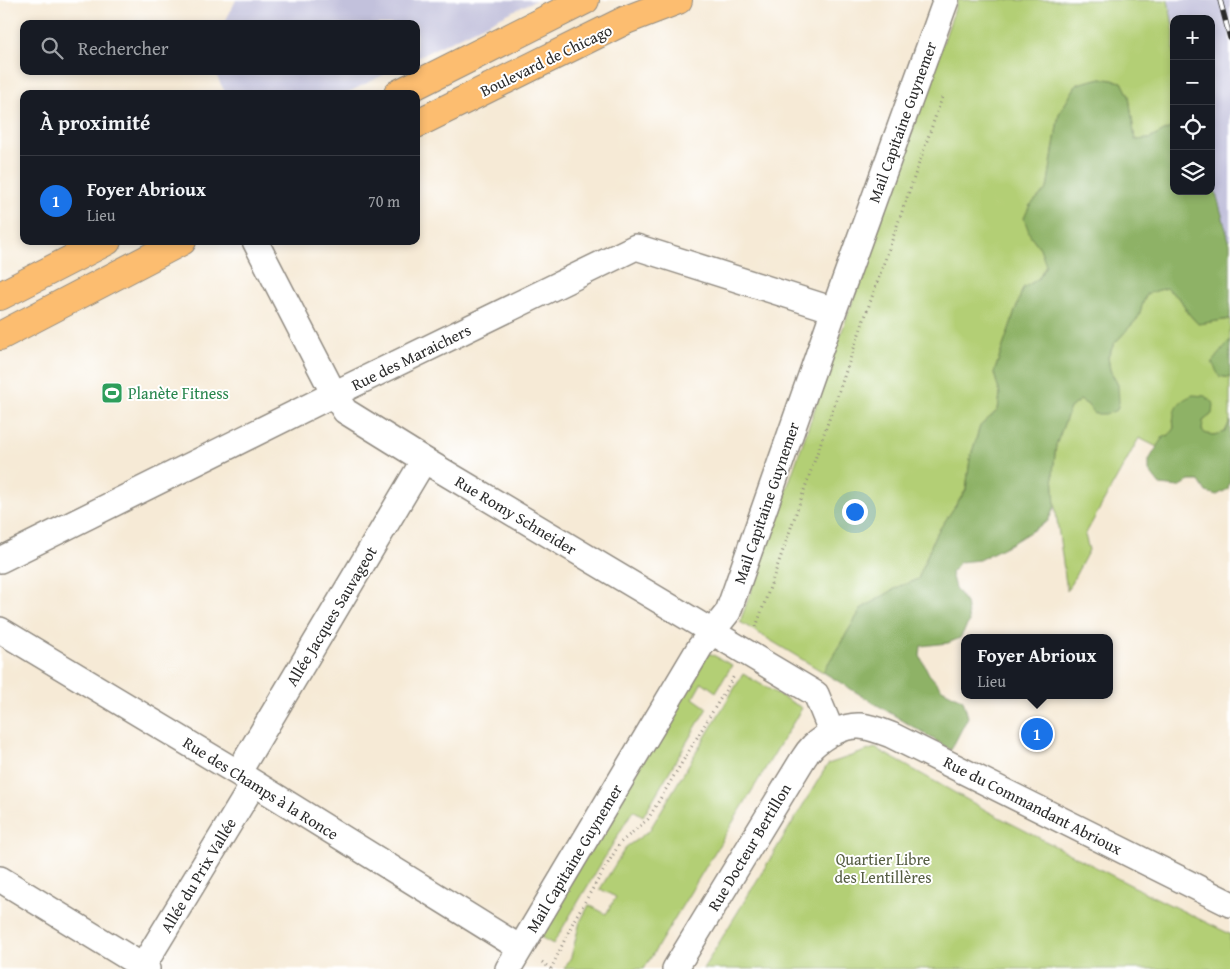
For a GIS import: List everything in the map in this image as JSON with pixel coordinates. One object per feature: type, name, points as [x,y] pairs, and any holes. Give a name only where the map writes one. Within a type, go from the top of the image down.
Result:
[{"type":"main road","points":[[406,90],[585,0]]},
{"type":"main road","name":"Boulevard de Chicago","points":[[420,122],[626,20],[678,0]]},
{"type":"main road","points":[[0,296],[99,245]]},
{"type":"main road","points":[[0,336],[174,245]]},
{"type":"street","name":"Mail Capitaine Guynemer","points":[[514,959],[700,647],[728,612],[946,0]]},
{"type":"street","name":"Rue Romy Schneider","points":[[257,245],[334,394],[345,411],[816,694],[832,733]]},
{"type":"street","name":"Rue des Maraichers","points":[[0,560],[636,247],[834,310]]},
{"type":"street","name":"Allée Jacques Sauvageot","points":[[246,778],[424,460]]},
{"type":"street","name":"Rue des Champs à la Ronce","points":[[0,630],[246,778],[514,959]]},
{"type":"street","name":"Rue du Commandant Abrioux","points":[[832,733],[858,726],[875,728],[892,735],[1230,904]]},
{"type":"street","name":"Rue Docteur Bertillon","points":[[675,969],[803,758],[813,746],[832,733]]},
{"type":"street","name":"Allée du Prix Vallée","points":[[145,968],[246,778]]},
{"type":"street","points":[[0,879],[145,968]]},
{"type":"shaded area","points":[[236,0],[536,0],[420,56],[420,20],[226,20]]},
{"type":"shaded area","points":[[1150,0],[1230,0],[1230,244],[1215,190],[1215,15],[1170,15],[1170,62]]},
{"type":"shaded area","points":[[216,75],[383,75],[353,90],[224,90]]},
{"type":"green space","points":[[958,0],[1168,0],[1171,15],[1170,128],[1149,139],[1135,140],[1129,96],[1122,82],[1101,78],[1077,84],[1059,114],[1047,189],[1030,205],[1030,235],[1040,248],[1046,265],[1038,279],[1023,288],[994,373],[1000,394],[998,410],[980,426],[970,459],[966,490],[935,536],[918,579],[900,586],[862,608],[823,672],[740,622]]},
{"type":"green space","points":[[1101,78],[1122,82],[1129,96],[1135,140],[1149,139],[1170,128],[1170,195],[1215,195],[1215,190],[1230,244],[1230,319],[1198,324],[1180,299],[1166,288],[1146,294],[1138,318],[1114,344],[1108,357],[1110,370],[1118,385],[1119,402],[1117,410],[1106,414],[1094,414],[1088,405],[1080,400],[1070,408],[1056,445],[1053,473],[1055,506],[1048,521],[979,560],[960,562],[951,573],[955,588],[966,603],[969,622],[960,638],[948,643],[921,646],[920,656],[929,674],[942,689],[963,700],[968,717],[951,750],[823,672],[862,608],[900,586],[918,579],[935,536],[966,490],[970,459],[980,426],[998,410],[1000,394],[994,373],[1023,288],[1038,279],[1046,265],[1040,248],[1030,235],[1024,218],[1030,205],[1047,189],[1059,114],[1077,84]]},
{"type":"green space","points":[[1166,288],[1180,299],[1198,324],[1230,319],[1230,340],[1224,348],[1219,376],[1230,378],[1230,421],[1225,432],[1213,435],[1202,431],[1203,421],[1212,414],[1173,419],[1174,428],[1169,435],[1163,437],[1157,447],[1139,438],[1085,535],[1089,550],[1067,591],[1055,506],[1053,473],[1056,445],[1070,408],[1080,400],[1088,405],[1094,414],[1118,385],[1110,370],[1108,357],[1114,344],[1138,318],[1146,294]]},
{"type":"green space","points":[[1230,340],[1230,378],[1219,376],[1212,362]]},
{"type":"green space","points":[[1193,395],[1205,396],[1213,403],[1212,414],[1203,421],[1202,431],[1213,435],[1225,432],[1230,421],[1230,480],[1228,489],[1217,495],[1206,492],[1199,481],[1189,481],[1179,487],[1160,485],[1149,471],[1149,460],[1163,437],[1169,435],[1174,428],[1176,407]]},
{"type":"green space","points":[[709,653],[732,665],[716,692],[702,682],[693,698],[707,708],[643,816],[633,810],[553,944],[537,935]]},
{"type":"green space","points":[[743,674],[802,708],[644,969],[564,969],[571,957],[580,922],[589,905],[606,914],[616,897],[600,889],[626,847],[649,831]]},
{"type":"green space","name":"Quartier Libre des Lentillères","points":[[875,748],[991,813],[1230,934],[1230,969],[703,969],[828,764]]},
{"type":"railway","points":[[1220,0],[1230,38]]},
{"type":"place","name":"Planète Fitness","points":[[112,393]]},
{"type":"place","name":"Foyer Abrioux","points":[[1037,734]]}]
